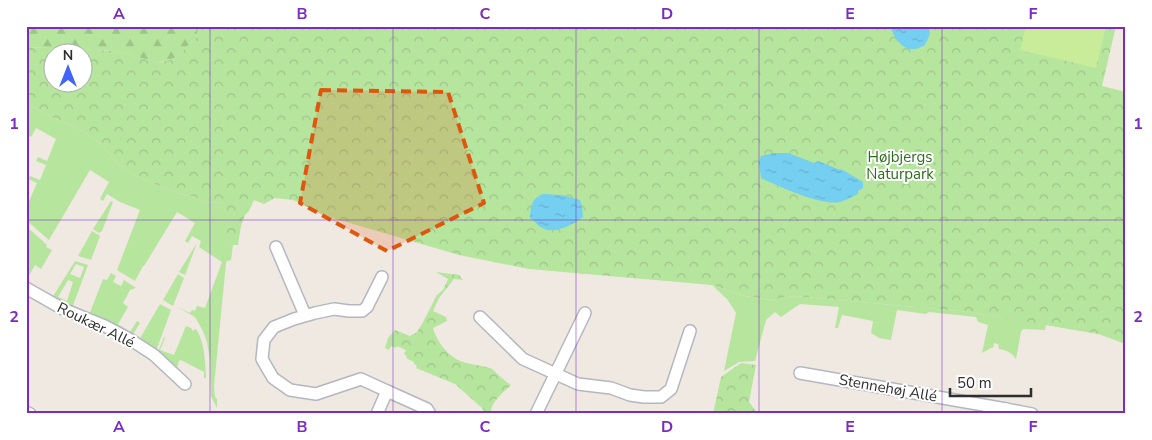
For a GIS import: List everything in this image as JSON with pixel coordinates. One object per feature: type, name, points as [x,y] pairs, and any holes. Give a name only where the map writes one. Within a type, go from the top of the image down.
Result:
[{"type":"street","points":[[276,248],[305,316]]},
{"type":"street","points":[[382,277],[367,307],[362,312],[334,310],[294,318],[274,327],[264,340],[262,359],[273,378],[290,390],[316,394],[361,379],[427,409],[430,414]]},
{"type":"street","name":"Roukær Allé","points":[[26,288],[63,310],[105,326],[131,340],[154,355],[185,384]]},
{"type":"street","points":[[536,414],[585,312]]},
{"type":"street","points":[[480,318],[523,359],[578,384],[611,388],[630,395],[644,397],[661,397],[671,389],[690,331]]},
{"type":"street","name":"Stennehøj Allé","points":[[800,373],[1006,411],[1032,414]]},
{"type":"street","points":[[377,414],[387,391]]},
{"type":"street","points":[[26,412],[30,414]]},
{"type":"highlighted area","points":[[321,90],[448,92],[484,203],[387,251],[300,203]]},
{"type":"green space","points":[[26,26],[199,26],[196,38],[175,58],[158,63],[116,51],[92,50],[92,42],[42,42],[42,48],[26,47]]},
{"type":"green space","name":"Højbjergs Naturpark","points":[[199,26],[1116,26],[1102,86],[1126,92],[1126,344],[1099,334],[970,312],[793,296],[770,300],[745,296],[712,285],[529,269],[459,255],[326,216],[293,200],[275,198],[264,204],[254,200],[241,226],[238,245],[227,245],[226,213],[223,204],[218,202],[209,203],[177,193],[136,176],[119,165],[97,141],[75,127],[53,118],[26,103],[26,47],[42,48],[42,92],[92,92],[92,50],[116,51],[159,63],[175,58],[196,38]]},
{"type":"green space","points":[[1026,26],[1106,26],[1096,68],[1020,50]]},
{"type":"green space","points":[[26,103],[53,118],[75,127],[97,141],[119,165],[136,176],[177,193],[209,203],[218,202],[224,204],[227,244],[233,245],[231,260],[226,263],[214,386],[217,408],[211,396],[210,359],[203,331],[195,317],[177,307],[190,313],[192,310],[195,311],[197,306],[205,308],[222,262],[199,247],[201,241],[192,236],[188,243],[185,241],[195,223],[177,212],[135,281],[117,270],[140,210],[120,202],[107,194],[103,201],[100,199],[109,182],[90,170],[49,240],[26,220],[26,208],[37,183],[28,179],[30,176],[40,180],[46,165],[36,161],[38,157],[47,161],[56,139],[36,128],[31,137],[26,135]]},
{"type":"green space","points":[[111,201],[113,202],[102,231],[99,233],[93,229]]},
{"type":"green space","points":[[26,226],[47,245],[46,247],[52,250],[41,269],[35,265],[26,281]]},
{"type":"green space","points":[[92,231],[100,236],[91,260],[78,256]]},
{"type":"green space","points":[[197,243],[185,275],[179,272]]},
{"type":"green space","points":[[1026,251],[1126,344],[1099,334],[1046,325],[1045,330],[1023,329],[1016,359],[1009,352],[999,349],[998,344],[994,343],[993,348],[982,353],[988,325],[978,322],[976,317],[897,310],[891,340],[879,338],[871,333],[873,321],[842,315],[838,328],[835,328],[839,307],[800,304],[781,317],[775,312],[766,320],[755,361],[739,362],[724,371],[736,313],[727,299],[712,285],[745,296],[769,300],[793,296],[970,312],[1012,319]]},
{"type":"green space","points":[[75,261],[88,265],[72,308],[52,298]],"holes":[[[76,264],[84,267],[80,278],[70,274]],[[68,280],[73,282],[67,301],[58,297]]]},
{"type":"green space","points":[[436,272],[459,275],[463,280],[454,279],[439,298],[433,311],[446,317],[447,321],[433,328],[440,344],[458,360],[490,368],[511,385],[495,402],[491,414],[486,414],[482,408],[455,384],[416,368],[417,366],[414,362],[406,358],[407,356],[404,354],[406,350],[397,346],[396,348],[391,346],[389,350],[385,348],[388,338],[395,330],[410,336],[417,332],[448,279]]},
{"type":"green space","points":[[111,273],[116,276],[113,282],[121,286],[124,280],[136,288],[130,290],[123,303],[128,307],[118,324],[130,332],[137,321],[140,323],[132,336],[89,315],[103,279],[107,280]]},
{"type":"green space","points":[[178,274],[184,278],[173,306],[163,300]]},
{"type":"green space","points":[[160,304],[171,310],[156,351],[139,340]]},
{"type":"green space","points":[[186,326],[193,331],[196,329],[199,334],[204,352],[206,378],[204,378],[204,372],[181,360],[177,368],[158,352],[164,337],[160,350],[174,355]]},
{"type":"green space","points":[[741,363],[756,365],[749,402],[758,414],[713,414],[721,377]]},
{"type":"water","points":[[892,26],[928,26],[930,34],[925,45],[916,49],[909,49],[896,39],[891,28]]},
{"type":"water","points":[[774,153],[788,153],[814,163],[818,161],[843,170],[863,182],[863,188],[858,191],[858,194],[840,202],[822,201],[789,190],[761,178],[759,162],[761,156]]},
{"type":"water","points":[[543,194],[562,195],[580,200],[583,217],[561,229],[547,230],[542,228],[530,218],[532,203]]}]
